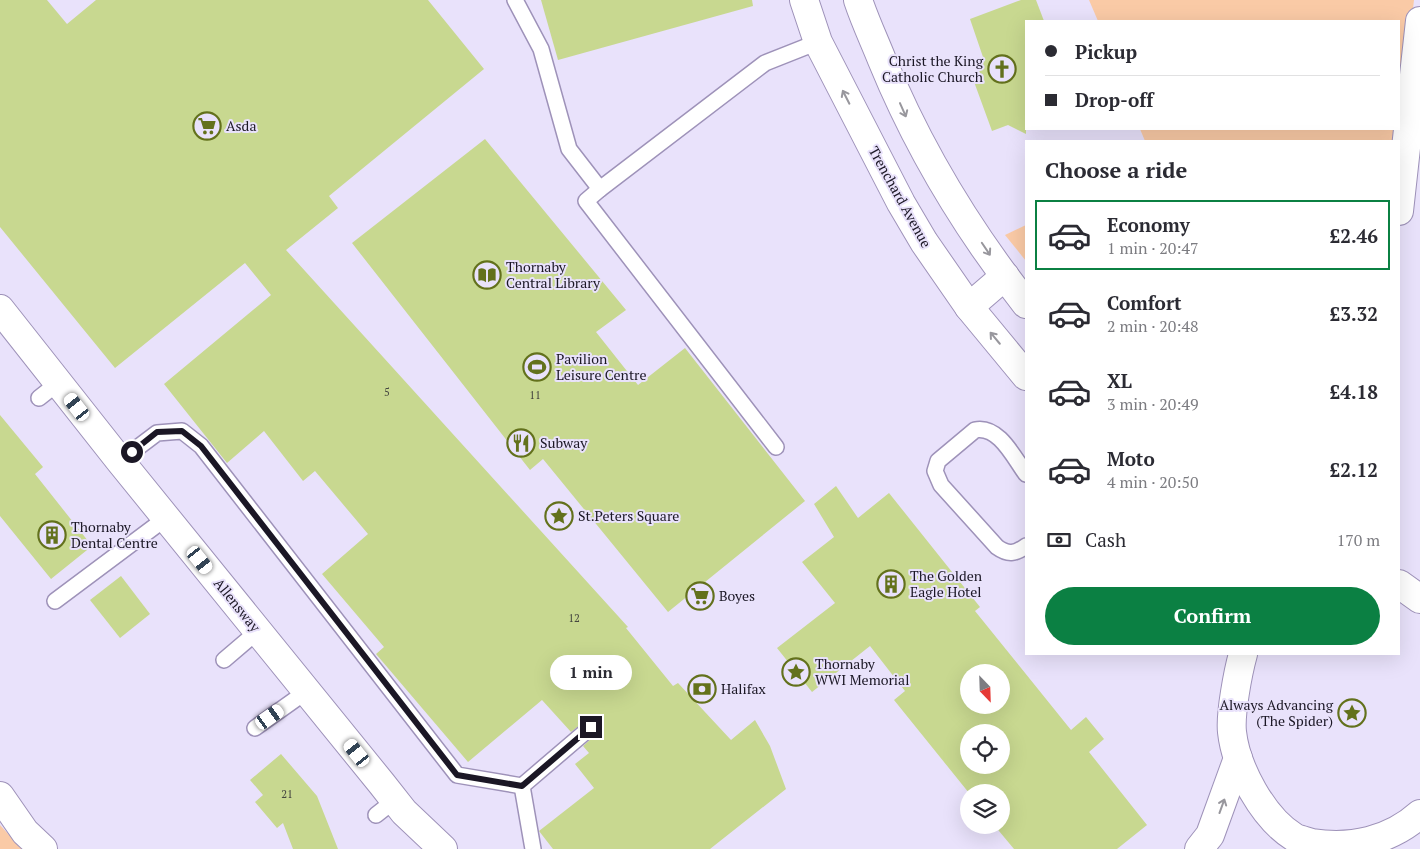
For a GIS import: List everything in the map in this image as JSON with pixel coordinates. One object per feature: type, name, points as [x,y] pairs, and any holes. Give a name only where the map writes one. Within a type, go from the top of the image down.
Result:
[{"type":"street","name":"Trenchard Avenue","points":[[804,0],[818,42],[901,203],[924,242],[969,307],[1025,375]]},
{"type":"street","points":[[858,0],[904,114],[938,177],[1025,303]]},
{"type":"street","points":[[1400,202],[1420,21]]},
{"type":"street","points":[[969,307],[1005,276]]},
{"type":"street","name":"Allensway","points":[[1,313],[48,390],[120,461],[258,631],[307,692],[386,807],[443,849]]},
{"type":"street","points":[[1239,658],[1232,731],[1238,758],[1258,800],[1295,838],[1331,849],[1380,840],[1404,829],[1420,814]]},
{"type":"street","points":[[1199,849],[1210,835],[1238,758]]},
{"type":"street","points":[[0,796],[25,832],[43,849]]},
{"type":"lane","points":[[515,0],[541,49],[569,149],[600,189]]},
{"type":"lane","points":[[776,447],[586,201],[765,63],[818,42]]},
{"type":"lane","points":[[1025,473],[991,430],[982,428],[975,430],[938,461],[935,471],[941,485],[996,547],[1005,553],[1018,552],[1025,547]]},
{"type":"lane","points":[[120,461],[157,432],[182,431],[201,446],[457,775],[522,786]]},
{"type":"lane","points":[[54,601],[166,518]]},
{"type":"lane","points":[[224,660],[258,631]]},
{"type":"lane","points":[[255,728],[307,692]]},
{"type":"lane","points":[[522,786],[591,727]]},
{"type":"lane","points":[[522,786],[533,849]]},
{"type":"shaded area","points":[[1089,0],[1414,0],[1400,123],[1400,20],[1098,20]]},
{"type":"shaded area","points":[[1140,130],[1399,130],[1398,140],[1145,140]]},
{"type":"shaded area","points":[[1025,225],[1025,260],[1005,235]]},
{"type":"shaded area","points":[[0,825],[22,849],[0,849]]},
{"type":"building","points":[[0,0],[47,0],[67,24],[96,0],[428,0],[484,69],[329,196],[338,208],[286,250],[628,627],[626,628],[673,686],[678,683],[731,740],[755,720],[770,746],[786,789],[710,849],[553,849],[539,831],[594,788],[575,764],[589,753],[583,746],[600,731],[598,721],[589,718],[571,732],[542,700],[468,762],[376,654],[384,647],[322,574],[368,534],[315,471],[303,481],[264,431],[227,463],[164,384],[271,295],[245,263],[115,368],[0,227]]},
{"type":"building","points":[[541,0],[752,0],[753,6],[558,60]]},
{"type":"building","name":"Christ the King Catholic Church","points":[[1021,0],[1036,0],[1044,20],[1025,20],[1026,134],[1008,125],[992,131],[973,79],[981,76],[976,63],[984,60],[970,19]]},
{"type":"building","name":"Pavilion Leisure Centre","points":[[485,139],[626,310],[596,332],[638,385],[685,348],[805,501],[668,612],[543,459],[530,470],[352,243]]},
{"type":"building","points":[[0,415],[43,467],[35,474],[92,546],[51,579],[0,516]]},
{"type":"building","points":[[836,486],[858,518],[889,493],[980,607],[975,611],[1071,730],[1086,717],[1104,739],[1089,752],[1147,825],[1117,849],[1014,849],[1002,834],[1010,834],[1010,784],[962,784],[894,700],[905,691],[870,646],[812,692],[777,648],[835,603],[802,562],[834,537],[814,504]]},
{"type":"building","points":[[121,576],[150,614],[120,638],[90,600]]},
{"type":"building","points":[[281,754],[317,796],[338,849],[293,849],[283,823],[277,828],[255,802],[263,795],[250,780]]},
{"type":"place","name":"Christ the King Catholic Church","points":[[1002,69]]},
{"type":"place","name":"Asda","points":[[207,126]]},
{"type":"place","name":"Thornaby Central Library","points":[[487,275]]},
{"type":"place","name":"Pavilion Leisure Centre","points":[[537,367]]},
{"type":"place","name":"Subway","points":[[521,443]]},
{"type":"place","name":"St.Peters Square","points":[[559,516]]},
{"type":"place","name":"Thornaby Dental Centre","points":[[52,535]]},
{"type":"place","name":"The Golden Eagle Hotel","points":[[891,584]]},
{"type":"place","name":"Boyes","points":[[700,596]]},
{"type":"place","name":"Thornaby WWI Memorial","points":[[796,672]]},
{"type":"place","name":"Halifax","points":[[702,689]]},
{"type":"place","name":"Always Advancing (The Spider)","points":[[1352,713]]},
{"type":"route","points":[[132,452],[157,432],[182,431],[201,446],[457,775],[522,786],[591,727]]}]
